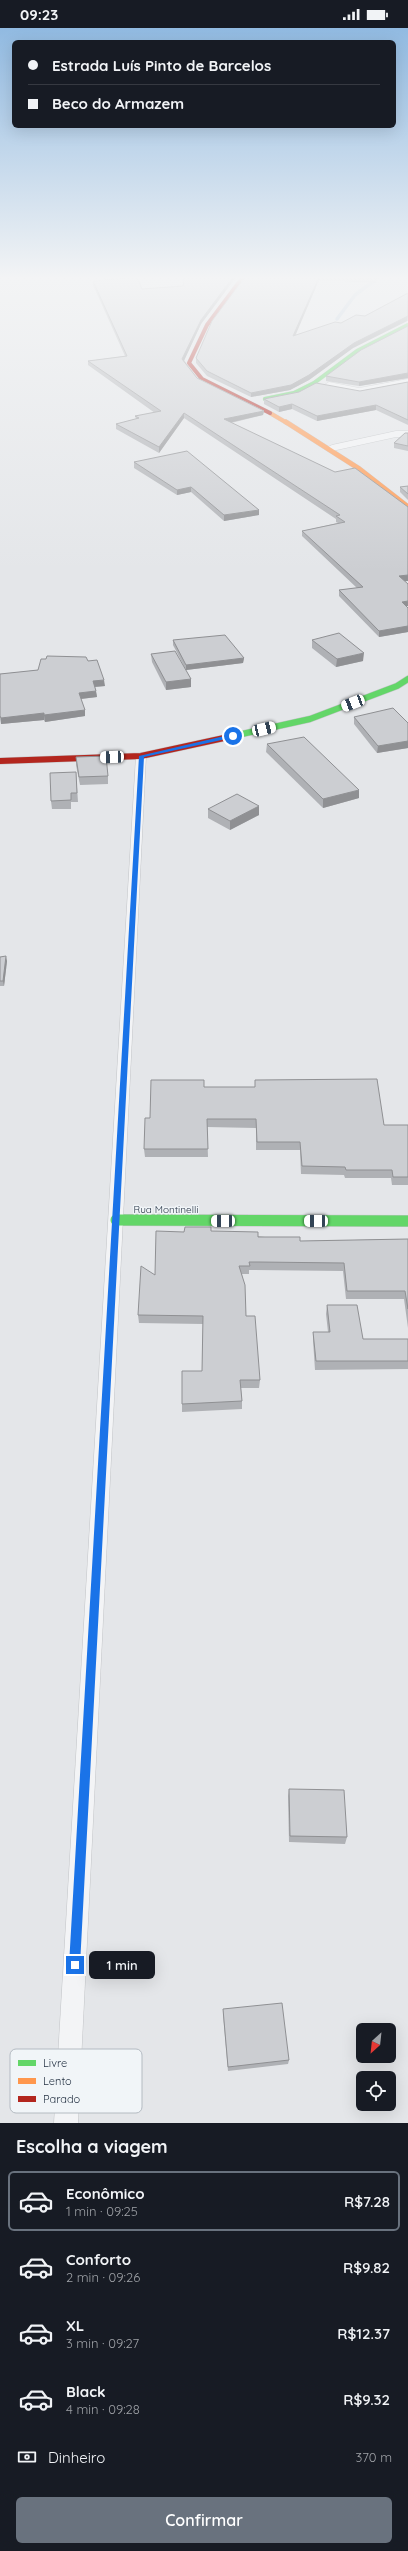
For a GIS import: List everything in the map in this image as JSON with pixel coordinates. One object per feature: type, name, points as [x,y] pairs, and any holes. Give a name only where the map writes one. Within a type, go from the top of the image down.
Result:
[{"type":"main road","points":[[199,375],[202,379],[250,402],[332,448],[377,480],[408,507]]},
{"type":"main road","points":[[250,402],[294,393],[314,383],[325,375]]},
{"type":"main road","points":[[0,761],[141,756],[310,719],[397,686],[408,679]]},
{"type":"main road","name":"Rua Montinelli","points":[[116,1220],[408,1222]]},
{"type":"street","points":[[314,383],[359,391],[408,382]]},
{"type":"street","points":[[332,448],[408,434]]},
{"type":"lane","points":[[70,2049],[141,756]]},
{"type":"lane","points":[[66,2123],[67,2113]]},
{"type":"building","points":[[108,375],[194,375],[197,378],[264,411],[224,419],[335,472],[355,468],[408,507],[408,575],[399,576],[408,584],[408,601],[402,602],[408,608],[408,626],[379,631],[339,590],[363,587],[302,531],[345,522],[336,516],[340,515],[184,413],[159,447],[116,424],[139,418],[135,416],[161,411]]},
{"type":"building","points":[[215,375],[309,375],[291,385],[251,393]]},
{"type":"building","points":[[328,375],[398,375],[359,382],[326,376]]},
{"type":"building","points":[[408,382],[408,420],[376,405],[317,416],[292,404],[279,407],[264,399],[299,392],[316,383],[360,391]]},
{"type":"building","points":[[405,433],[408,433],[408,446],[394,443]]},
{"type":"building","points":[[187,451],[259,510],[224,515],[191,487],[177,490],[134,462]]},
{"type":"building","points":[[408,486],[408,494],[400,487]]},
{"type":"building","points":[[339,633],[364,653],[337,659],[312,640]]},
{"type":"building","points":[[225,635],[244,658],[186,665],[173,640]]},
{"type":"building","points":[[175,651],[191,679],[166,682],[151,654]]},
{"type":"building","points":[[47,656],[86,657],[88,661],[97,660],[104,680],[93,681],[96,691],[79,693],[85,710],[1,718],[0,674],[38,670],[41,659],[46,659]]},
{"type":"building","points":[[393,708],[408,723],[408,741],[378,746],[354,717]]},
{"type":"building","points":[[304,737],[359,790],[323,799],[267,744]]},
{"type":"building","points":[[106,756],[108,776],[79,777],[76,757]]},
{"type":"building","points":[[76,772],[77,793],[71,793],[71,800],[51,801],[50,773]]},
{"type":"building","points":[[237,794],[259,806],[230,821],[208,809]]},
{"type":"building","points":[[6,956],[3,981],[0,981],[0,957]]},
{"type":"building","points":[[377,1079],[384,1125],[408,1125],[408,1177],[393,1177],[392,1170],[346,1170],[345,1167],[302,1166],[300,1142],[257,1142],[256,1119],[207,1119],[208,1149],[144,1149],[145,1118],[150,1118],[151,1080],[204,1080],[204,1087],[255,1087],[255,1080]]},
{"type":"building","points":[[185,1227],[211,1227],[211,1231],[258,1232],[258,1237],[300,1237],[300,1241],[408,1239],[408,1309],[405,1291],[347,1291],[344,1263],[249,1262],[250,1266],[239,1266],[245,1285],[246,1316],[255,1316],[260,1380],[240,1380],[242,1401],[182,1404],[182,1371],[202,1371],[203,1316],[138,1315],[141,1266],[155,1275],[156,1231],[184,1232]]},
{"type":"building","points":[[327,1305],[357,1305],[363,1339],[408,1339],[408,1361],[316,1361],[313,1332],[330,1332]]},
{"type":"building","points":[[289,1789],[344,1790],[347,1837],[290,1836]]},
{"type":"building","points":[[282,2003],[289,2060],[228,2067],[223,2009]]},
{"type":"traffic: fast","points":[[265,399],[294,393],[314,383],[325,375]]},
{"type":"traffic: fast","points":[[224,738],[310,719],[397,686],[408,679]]},
{"type":"traffic: fast","points":[[116,1220],[408,1221]]},
{"type":"traffic: slow","points":[[270,413],[307,434],[341,456],[375,480],[408,507]]},
{"type":"traffic: jam","points":[[199,375],[202,379],[270,413]]},
{"type":"traffic: jam","points":[[0,761],[141,756],[224,738]]},
{"type":"route","points":[[75,1965],[141,756],[233,736]]}]
